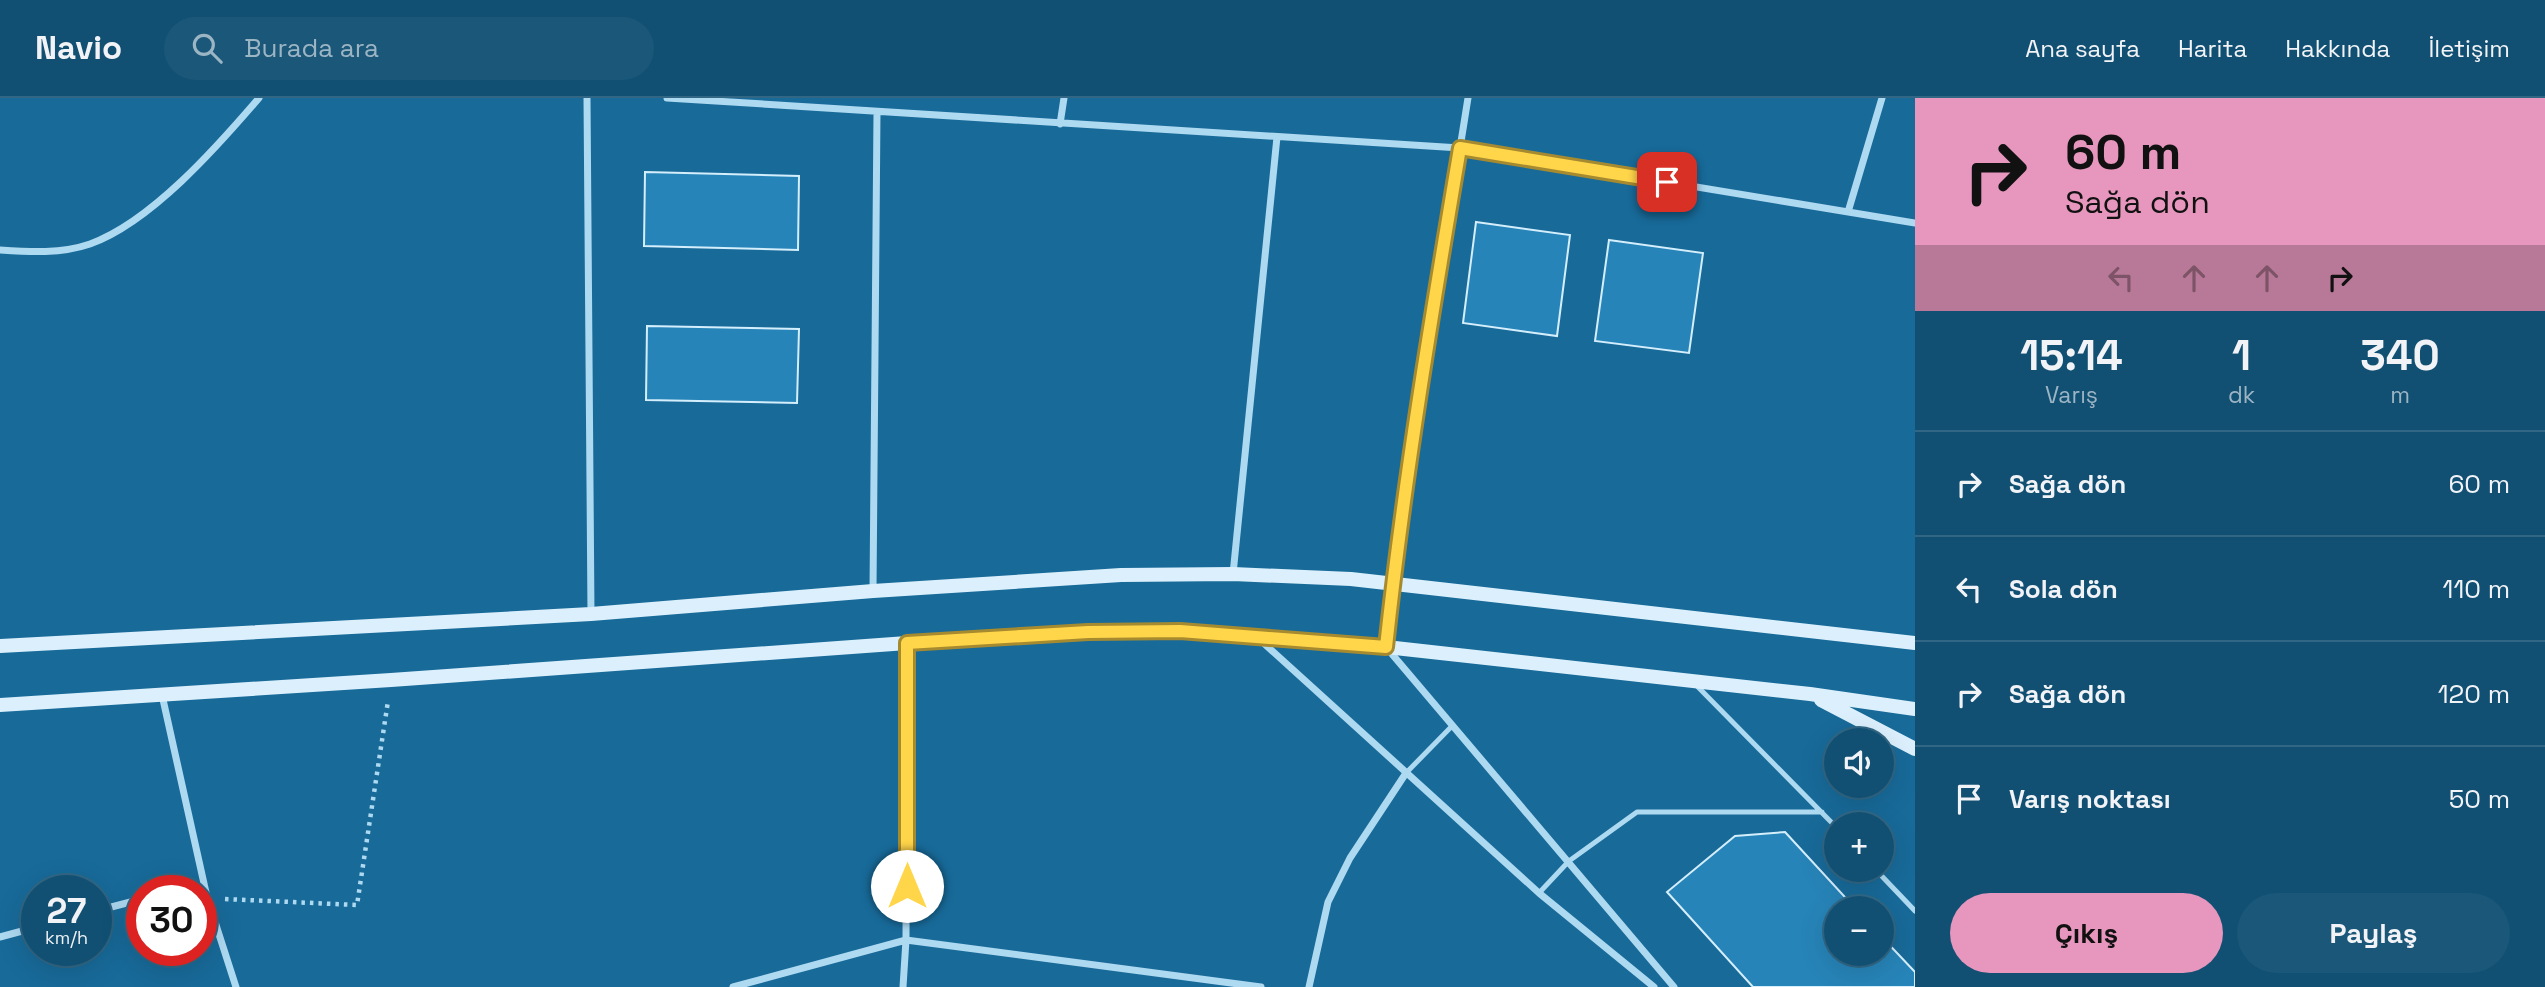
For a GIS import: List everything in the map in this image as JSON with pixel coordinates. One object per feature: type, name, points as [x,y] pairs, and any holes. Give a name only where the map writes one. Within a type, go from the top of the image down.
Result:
[{"type":"main road","points":[[0,646],[591,614],[873,591],[1121,575],[1233,574],[1351,579],[1908,642],[1915,635]]},
{"type":"main road","points":[[0,705],[391,681],[907,643],[1088,632],[1180,631],[1386,647],[1810,694],[1915,709]]},
{"type":"main road","points":[[1810,694],[1915,750]]},
{"type":"street","points":[[0,250],[60,251],[91,244],[129,224],[164,196],[234,127],[258,98]]},
{"type":"street","points":[[587,98],[591,614]]},
{"type":"street","points":[[667,98],[1460,148],[1915,223]]},
{"type":"street","points":[[1060,124],[1064,98]]},
{"type":"street","points":[[1468,98],[1393,584],[1386,647],[1674,987]]},
{"type":"street","points":[[1848,212],[1882,98]]},
{"type":"street","points":[[873,591],[877,113]]},
{"type":"street","points":[[1233,574],[1277,137]]},
{"type":"street","points":[[1254,636],[1539,893],[1654,987]]},
{"type":"street","points":[[903,987],[906,940],[907,643]]},
{"type":"street","points":[[162,695],[199,875]]},
{"type":"street","points":[[1309,987],[1328,902],[1350,858],[1406,773]]},
{"type":"street","points":[[0,937],[21,931]]},
{"type":"street","points":[[217,934],[236,987]]},
{"type":"street","points":[[733,987],[906,940],[1261,987]]},
{"type":"lane","points":[[1693,681],[1822,812]]},
{"type":"lane","points":[[1406,773],[1453,725]]},
{"type":"lane","points":[[1539,893],[1569,861],[1637,812],[1822,812]]},
{"type":"lane","points":[[1887,882],[1915,911]]},
{"type":"path","points":[[217,898],[357,905],[391,681]]},
{"type":"building","points":[[645,172],[799,176],[798,250],[644,246]]},
{"type":"building","points":[[1476,222],[1570,235],[1557,336],[1463,323]]},
{"type":"building","points":[[1609,240],[1703,253],[1689,353],[1595,341]]},
{"type":"building","points":[[647,326],[799,329],[797,403],[646,400]]},
{"type":"building","points":[[1785,832],[1824,874],[1824,882],[1831,882],[1844,896],[1824,896],[1824,966],[1894,966],[1894,950],[1915,972],[1915,987],[1753,987],[1667,892],[1735,836]]},
{"type":"route","points":[[907,886],[907,643],[1088,632],[1180,631],[1386,647],[1427,348],[1460,148],[1667,182]]}]
